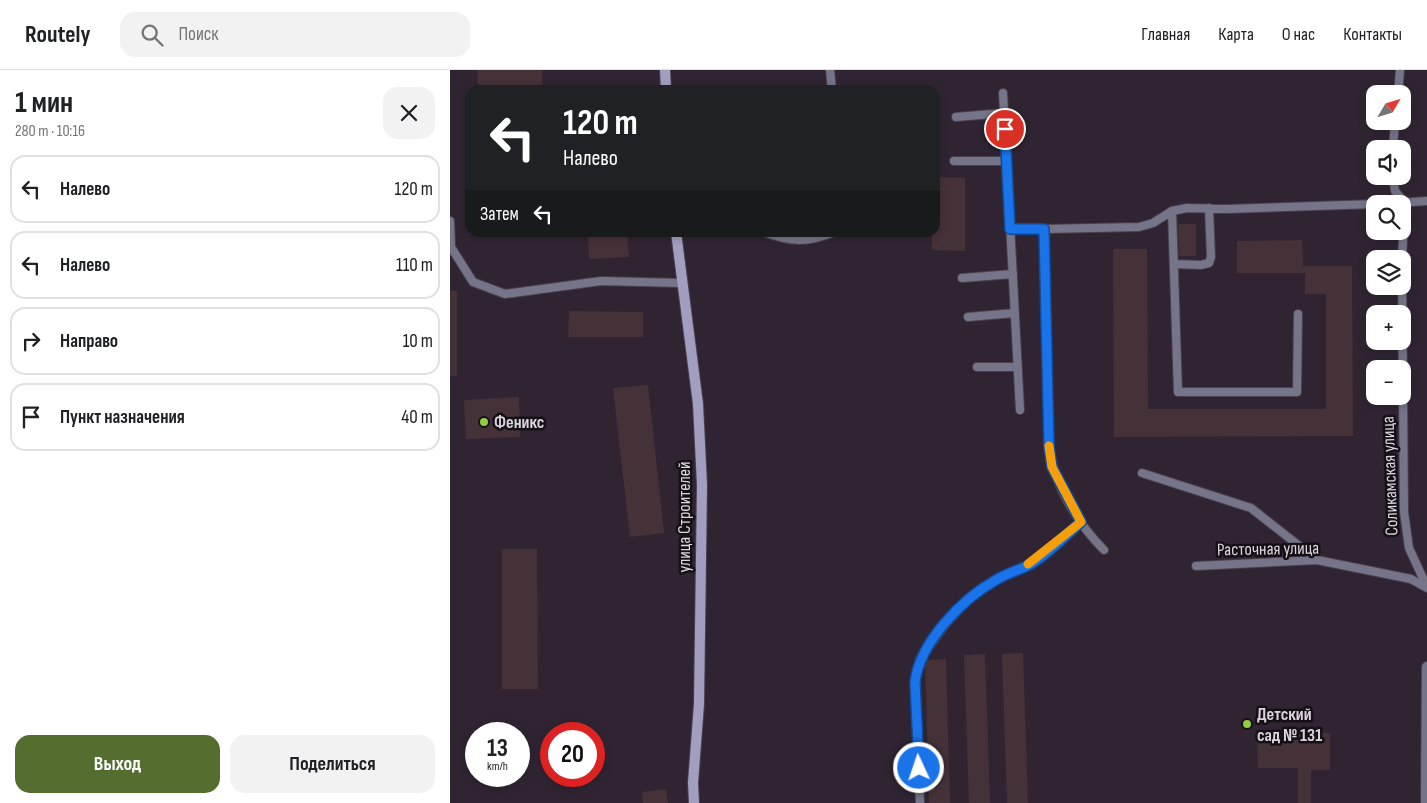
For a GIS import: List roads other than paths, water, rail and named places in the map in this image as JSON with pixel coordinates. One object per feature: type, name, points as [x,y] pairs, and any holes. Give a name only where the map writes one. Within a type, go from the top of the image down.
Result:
[{"type":"street","points":[[665,70],[666,85]]},
{"type":"street","name":"улица Строителей","points":[[676,237],[698,404],[702,484],[699,704],[693,783],[694,803]]},
{"type":"street","points":[[1426,803],[1427,667]]},
{"type":"lane","points":[[830,70],[832,85]]},
{"type":"lane","points":[[1399,85],[1400,70]]},
{"type":"lane","points":[[1003,93],[1020,410]]},
{"type":"lane","points":[[956,117],[1004,113]]},
{"type":"lane","points":[[954,161],[1007,161]]},
{"type":"lane","points":[[1411,203],[1427,202]]},
{"type":"lane","points":[[1010,229],[1139,227],[1153,223],[1172,211],[1187,208],[1366,204]]},
{"type":"lane","points":[[1174,264],[1201,265],[1210,263],[1212,257],[1210,208]]},
{"type":"lane","points":[[1172,211],[1178,392],[1297,392],[1298,314]]},
{"type":"lane","points":[[450,221],[451,247],[473,282],[505,294],[601,281],[681,282]]},
{"type":"lane","points":[[1044,229],[1050,454],[1052,467],[1058,483],[1081,522],[1104,550]]},
{"type":"lane","points":[[776,237],[786,241],[822,237]]},
{"type":"lane","points":[[962,278],[1013,274]]},
{"type":"lane","name":"Соликамская улица","points":[[1402,295],[1404,512],[1409,548],[1427,588]]},
{"type":"lane","points":[[968,317],[1015,313]]},
{"type":"lane","points":[[977,368],[1018,367]]},
{"type":"lane","points":[[1142,474],[1251,508],[1317,560]]},
{"type":"lane","points":[[920,803],[915,682],[920,659],[947,622],[970,598],[994,580],[1031,564],[1081,522]]},
{"type":"lane","name":"Расточная улица","points":[[1196,566],[1317,560],[1411,579],[1427,588]]},
{"type":"place","name":"Феникс","points":[[484,422]]},
{"type":"place","name":"Детский сад № 131","points":[[1247,724]]}]
